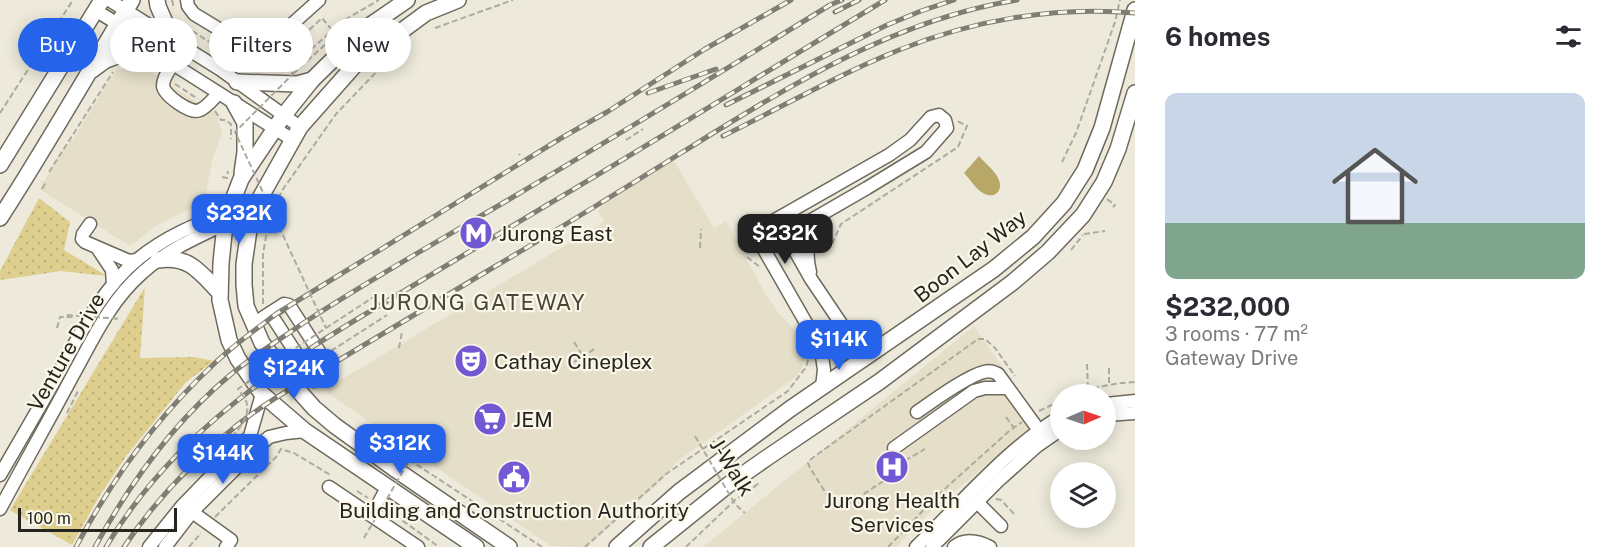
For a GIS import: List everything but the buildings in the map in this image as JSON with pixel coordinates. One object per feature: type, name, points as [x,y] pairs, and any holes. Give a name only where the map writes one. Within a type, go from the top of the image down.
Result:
[{"type":"main road","points":[[157,0],[163,18]]},
{"type":"main road","points":[[411,23],[426,13],[458,0]]},
{"type":"main road","points":[[234,178],[312,80],[362,31],[401,2]]},
{"type":"main road","points":[[0,165],[98,5]]},
{"type":"main road","name":"Boon Lay Way","points":[[617,547],[688,485],[822,387],[994,269],[1033,237],[1064,203],[1085,170],[1102,128],[1135,10]]},
{"type":"main road","points":[[0,218],[125,11]]},
{"type":"main road","points":[[87,73],[110,58]]},
{"type":"main road","points":[[226,219],[248,219],[296,134],[349,72]]},
{"type":"main road","points":[[237,81],[297,84],[312,80]]},
{"type":"main road","name":"Boon Lay Way","points":[[652,546],[728,485],[879,382],[1013,282],[1048,252],[1083,215],[1104,182],[1118,149],[1135,93]]},
{"type":"main road","points":[[234,103],[245,123],[245,152],[234,178],[226,219],[220,293],[229,340],[238,359],[262,394],[305,431],[476,547]]},
{"type":"main road","points":[[254,211],[244,264],[244,285],[246,306],[262,318],[262,343],[298,390],[334,425],[509,547]]},
{"type":"main road","points":[[158,260],[169,258],[181,260],[194,266],[220,293]]},
{"type":"main road","points":[[221,263],[228,258],[235,258],[244,264]]},
{"type":"main road","points":[[655,512],[660,524],[673,529]]},
{"type":"street","points":[[109,0],[125,11]]},
{"type":"street","points":[[187,0],[194,14],[243,43],[256,45],[271,43],[319,0]]},
{"type":"street","points":[[401,2],[408,18]]},
{"type":"street","points":[[98,5],[125,11]]},
{"type":"street","points":[[197,56],[284,115],[296,134]]},
{"type":"street","points":[[166,72],[163,87],[165,92],[194,112],[200,111],[218,93]]},
{"type":"street","points":[[187,72],[261,121],[274,128],[296,134]]},
{"type":"street","points":[[763,248],[926,152],[947,129],[945,120],[939,115],[931,117],[910,140],[890,155],[754,232],[763,248],[821,349],[824,370],[822,387]]},
{"type":"street","points":[[811,279],[807,248],[811,234],[825,212]]},
{"type":"street","name":"Venture Drive","points":[[0,475],[91,314],[113,284],[137,260],[171,236],[193,225],[226,219]]},
{"type":"street","name":"Venture Drive","points":[[0,509],[96,331],[115,302],[141,273],[174,248],[226,219]]},
{"type":"street","points":[[777,219],[811,279],[842,325],[854,337],[880,349]]},
{"type":"street","points":[[90,224],[82,239],[98,249],[129,261],[137,260]]},
{"type":"street","points":[[98,249],[112,270],[113,284]]},
{"type":"street","points":[[298,390],[314,381],[333,369],[321,356],[289,305],[284,304],[262,318],[314,381]]},
{"type":"street","points":[[62,367],[64,373],[69,376],[74,374]]},
{"type":"street","points":[[917,412],[972,377],[992,371],[1014,386],[1029,417],[1043,435]]},
{"type":"street","points":[[894,448],[974,391],[985,387],[1014,386]]},
{"type":"street","points":[[148,547],[182,506],[250,436],[262,394]]},
{"type":"street","points":[[1116,403],[1135,401]]},
{"type":"street","points":[[1116,414],[1135,413]]},
{"type":"street","points":[[932,547],[1050,428]]},
{"type":"street","points":[[172,545],[192,512],[269,437],[305,431]]},
{"type":"street","points":[[916,547],[1011,454],[1050,433]]},
{"type":"street","points":[[372,516],[388,486]]},
{"type":"street","points":[[329,487],[418,547]]},
{"type":"street","points":[[976,502],[1000,526]]},
{"type":"street","points":[[192,512],[231,540],[226,547]]},
{"type":"street","points":[[954,547],[966,540],[983,543],[990,547]]},
{"type":"path","points":[[0,113],[73,0]]},
{"type":"path","points":[[435,28],[513,0]]},
{"type":"path","points":[[1062,162],[1076,133],[1115,22],[1120,0]]},
{"type":"path","points":[[322,18],[336,35],[307,61],[301,54],[296,62],[291,58],[289,49],[322,18]]},
{"type":"path","points":[[49,171],[113,72]]},
{"type":"path","points":[[262,318],[263,254],[267,231],[281,192],[336,114],[376,72]]},
{"type":"path","points":[[293,74],[235,132],[326,328]]},
{"type":"path","points":[[832,244],[841,224],[958,147],[968,126]]},
{"type":"path","points":[[626,140],[643,129]]},
{"type":"path","points":[[222,177],[234,178]]},
{"type":"path","points":[[42,182],[45,184],[42,189]]},
{"type":"path","points":[[1107,199],[1114,205],[1113,207]]},
{"type":"path","points":[[700,248],[701,229]]},
{"type":"path","points":[[1084,234],[1105,231]]},
{"type":"path","points":[[206,462],[245,421],[246,400],[238,389],[375,296]]},
{"type":"path","points":[[67,315],[121,319]]},
{"type":"path","points":[[321,356],[387,315]]},
{"type":"path","points":[[57,328],[60,316],[73,317]]},
{"type":"path","points":[[399,348],[402,332]]},
{"type":"path","points":[[834,506],[810,468],[808,463],[811,459],[967,346],[978,339],[985,339],[995,348],[1014,386]]},
{"type":"path","points":[[574,342],[583,356]]},
{"type":"path","points":[[281,347],[287,357]]},
{"type":"path","points":[[574,362],[596,348]]},
{"type":"path","points":[[585,547],[666,474],[788,391],[806,367],[807,354]]},
{"type":"path","points":[[1088,364],[1088,384]]},
{"type":"path","points":[[1109,368],[1109,384]]},
{"type":"path","points":[[1116,384],[1135,382]]},
{"type":"path","points":[[888,547],[937,496],[1014,428],[1050,406]]},
{"type":"path","points":[[1006,417],[1014,428]]},
{"type":"path","points":[[361,428],[542,547]]},
{"type":"path","name":"J-Walk","points":[[695,436],[735,504],[745,513]]},
{"type":"path","points":[[189,547],[276,457],[280,449]]},
{"type":"path","points":[[364,538],[416,449]]},
{"type":"path","points":[[841,509],[888,478],[899,464],[925,449]]},
{"type":"path","points":[[686,547],[735,500],[758,484],[759,486]]},
{"type":"path","points":[[994,498],[1001,500],[1016,516]]},
{"type":"shaded area","points":[[115,72],[151,72],[216,114],[222,133],[212,161],[204,205],[156,226],[130,246],[39,189]]},
{"type":"shaded area","points":[[671,156],[714,228],[726,221],[765,293],[800,339],[805,349],[805,357],[801,371],[796,377],[675,463],[662,480],[590,544],[585,547],[551,546],[326,392],[326,389],[604,222],[598,211],[601,208],[597,201]]},
{"type":"shaded area","points":[[979,156],[992,169],[1000,182],[996,194],[989,195],[982,192],[964,173]]},
{"type":"shaded area","points":[[39,198],[70,222],[64,250],[107,276],[61,271],[0,280],[0,271]]},
{"type":"shaded area","points":[[145,287],[140,358],[194,357],[214,361],[186,382],[127,455],[100,495],[72,545],[10,510]]},
{"type":"shaded area","name":"Jurong Health Services","points":[[974,326],[1039,420],[928,514],[896,547],[703,547]]},
{"type":"railway","points":[[76,547],[105,497],[155,427],[194,383],[252,332],[276,314],[607,112],[705,49],[791,0]]},
{"type":"railway","points":[[95,547],[138,477],[171,434],[209,394],[247,362],[355,290],[589,152],[830,5],[842,0]]},
{"type":"railway","points":[[835,12],[859,0]]},
{"type":"railway","points":[[106,547],[133,506],[164,469],[197,435],[272,375],[352,322],[885,0]]},
{"type":"railway","points":[[726,105],[887,25],[954,0]]},
{"type":"railway","points":[[124,547],[161,498],[205,453],[248,417],[286,392],[800,81],[883,40],[927,23],[1017,0]]},
{"type":"railway","points":[[723,136],[877,59],[956,31],[985,23],[1045,14],[1105,11],[1135,13]]},
{"type":"railway","points":[[648,93],[716,69]]},
{"type":"place","name":"Jurong East","points":[[476,233]]},
{"type":"place","name":"Cathay Cineplex","points":[[471,361]]},
{"type":"place","name":"JEM","points":[[490,419]]},
{"type":"place","name":"Jurong Health Services","points":[[892,467]]},
{"type":"place","name":"Building and Construction Authority","points":[[514,477]]},
{"type":"district","name":"JURONG GATEWAY","points":[[478,302]]}]
